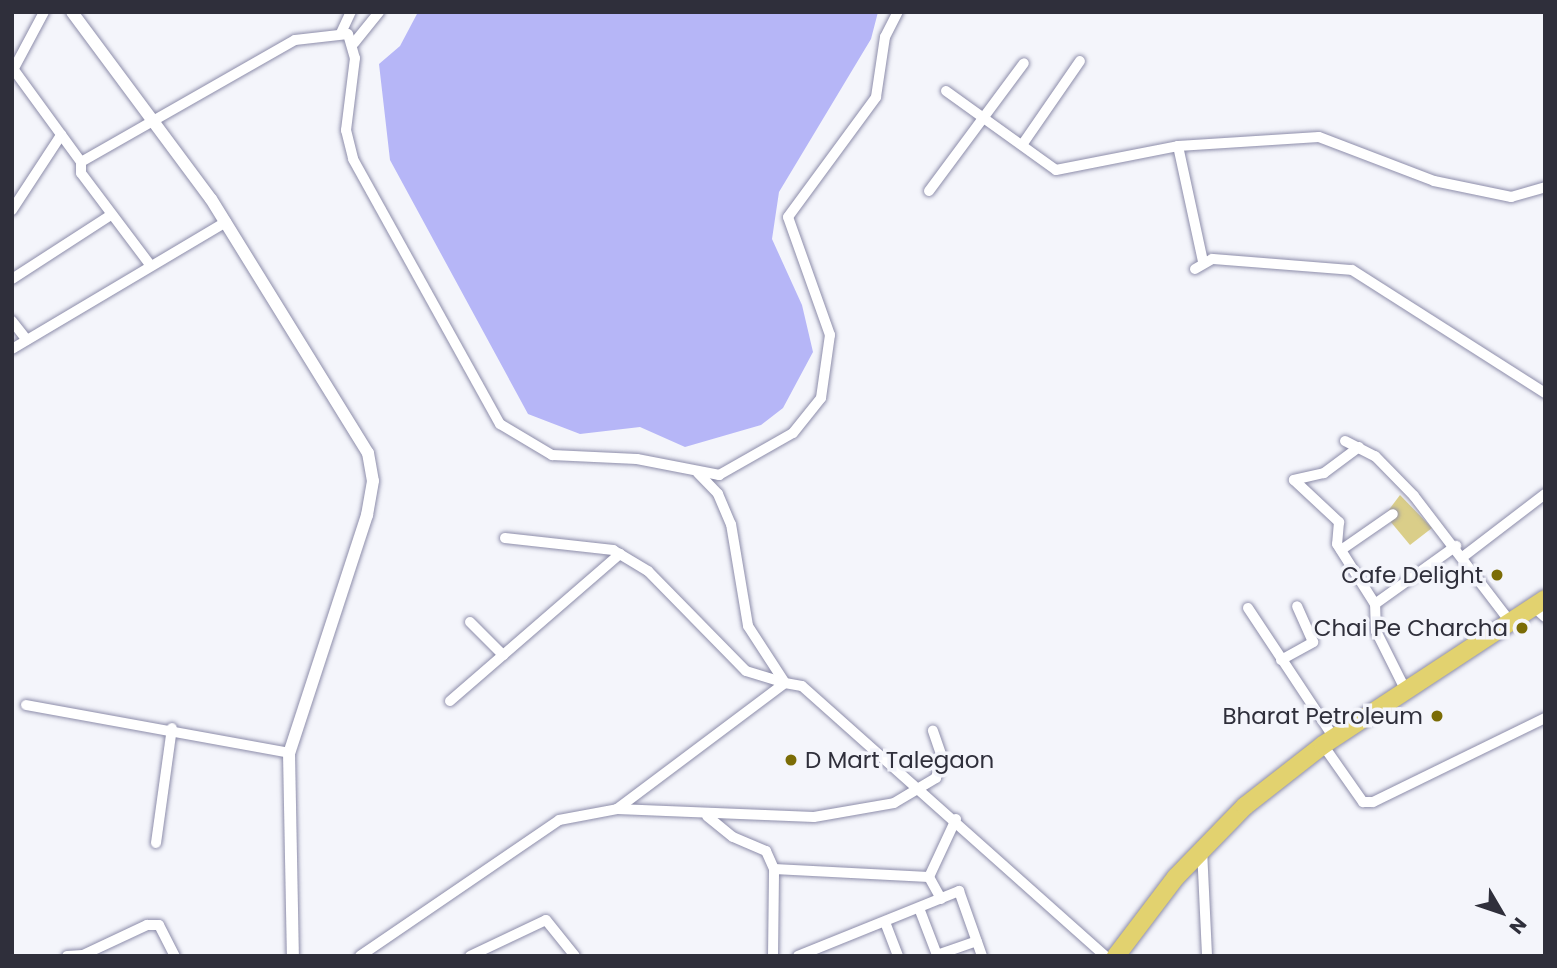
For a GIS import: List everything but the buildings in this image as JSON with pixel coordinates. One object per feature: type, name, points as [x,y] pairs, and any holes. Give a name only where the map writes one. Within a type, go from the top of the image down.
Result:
[{"type":"highway","points":[[1116,956],[1202,849],[1329,742],[1541,608]]},
{"type":"street","points":[[44,12],[13,71],[82,162],[81,173],[151,266]]},
{"type":"street","points":[[72,12],[226,222],[357,427],[373,481],[289,753],[293,956]]},
{"type":"street","points":[[341,33],[351,12]]},
{"type":"street","points":[[379,12],[354,43],[346,130],[353,159],[500,424],[552,455],[637,459],[697,472],[731,472],[793,433],[816,410],[831,344],[788,217],[876,97],[885,37],[898,12]]},
{"type":"street","points":[[82,162],[154,125],[295,40],[341,33],[354,43]]},
{"type":"street","points":[[1022,145],[1080,61]]},
{"type":"street","points":[[929,191],[1024,63]]},
{"type":"street","points":[[946,91],[1056,170],[1178,146],[1319,137],[1396,171],[1447,184],[1511,197],[1545,187]]},
{"type":"street","points":[[12,209],[61,135]]},
{"type":"street","points":[[1178,146],[1199,266],[1280,261],[1352,270],[1545,393]]},
{"type":"street","points":[[12,278],[111,215]]},
{"type":"street","points":[[12,349],[226,222]]},
{"type":"street","points":[[12,321],[27,340]]},
{"type":"street","points":[[1346,441],[1389,469],[1464,556],[1512,624]]},
{"type":"street","points":[[1359,447],[1324,473],[1294,480],[1339,522],[1341,550],[1375,604],[1376,631],[1406,691]]},
{"type":"street","points":[[697,472],[718,494],[731,524],[748,626],[785,683]]},
{"type":"street","points":[[1464,556],[1545,494]]},
{"type":"street","points":[[1341,550],[1394,514]]},
{"type":"street","points":[[505,538],[620,554],[648,571],[746,671],[802,686],[922,786],[1105,956]]},
{"type":"street","points":[[1375,604],[1456,546]]},
{"type":"street","points":[[450,701],[620,554]]},
{"type":"street","points":[[1281,660],[1313,642],[1297,606]]},
{"type":"street","points":[[1248,608],[1363,802],[1373,802],[1545,718]]},
{"type":"street","points":[[470,622],[503,655]]},
{"type":"street","points":[[617,809],[785,683]]},
{"type":"street","points":[[26,705],[172,729],[289,753]]},
{"type":"street","points":[[156,843],[172,729]]},
{"type":"street","points":[[360,956],[559,820],[617,809],[707,816],[814,817],[894,803],[936,778],[942,757],[933,731]]},
{"type":"street","points":[[707,816],[733,837],[766,851],[774,869],[773,956]]},
{"type":"street","points":[[929,877],[956,819]]},
{"type":"street","points":[[1202,849],[1207,956]]},
{"type":"street","points":[[774,869],[929,877]]},
{"type":"street","points":[[929,877],[941,898]]},
{"type":"street","points":[[798,956],[959,891],[982,956]]},
{"type":"street","points":[[919,908],[938,955],[977,941]]},
{"type":"street","points":[[470,956],[547,920],[575,956]]},
{"type":"street","points":[[885,922],[898,956]]},
{"type":"street","points":[[67,956],[83,956],[159,925],[175,956]]},
{"type":"street","points":[[106,945],[112,956]]},
{"type":"shaded area","points":[[1400,495],[1432,528],[1410,545],[1385,515]]},
{"type":"water","points":[[418,12],[878,12],[871,39],[779,192],[772,239],[802,305],[813,352],[783,408],[761,425],[685,447],[640,427],[580,434],[528,414],[390,160],[379,64],[400,46]]},
{"type":"place","name":"Cafe Delight","points":[[1497,575]]},
{"type":"place","name":"Chai Pe Charcha","points":[[1522,628]]},
{"type":"place","name":"Bharat Petroleum","points":[[1437,716]]},
{"type":"place","name":"D Mart Talegaon","points":[[791,760]]}]
